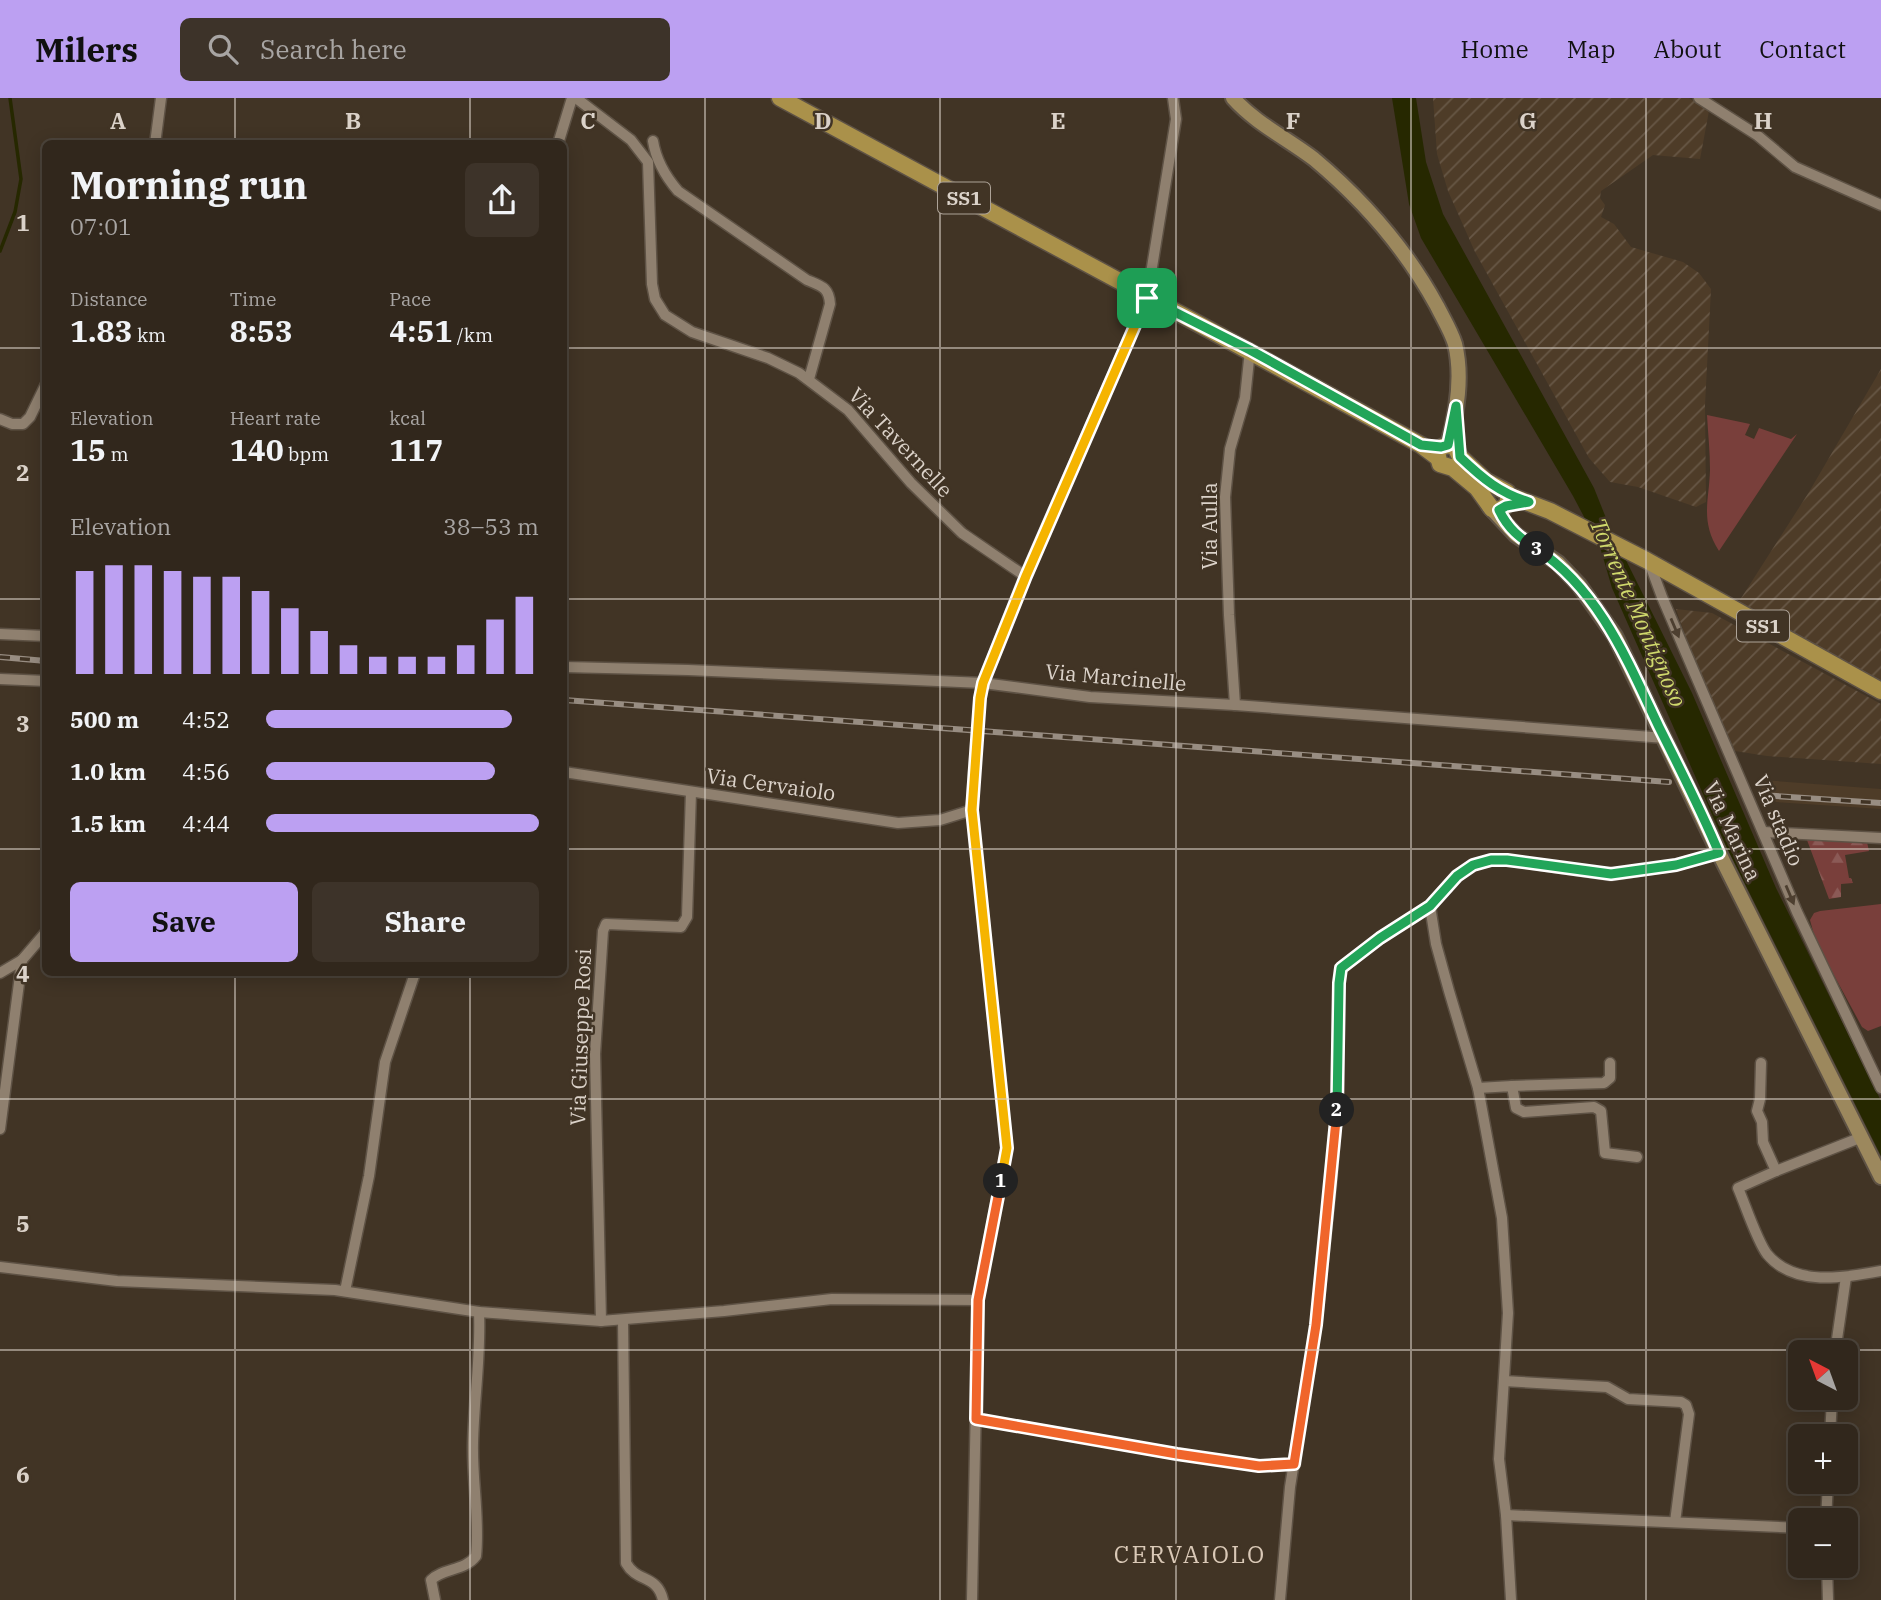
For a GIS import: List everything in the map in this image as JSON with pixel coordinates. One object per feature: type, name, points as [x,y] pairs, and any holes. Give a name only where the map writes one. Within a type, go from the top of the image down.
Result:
[{"type":"main road","name":"SS1","points":[[780,98],[1147,298],[1250,350],[1421,445],[1442,450]]},
{"type":"main road","points":[[1233,98],[1346,187],[1401,250],[1430,294],[1454,343],[1459,378],[1456,406],[1460,457]]},
{"type":"main road","points":[[1442,450],[1455,447],[1460,457],[1490,485],[1504,489],[1501,504],[1453,468],[1443,466],[1442,450],[1456,406]]},
{"type":"main road","name":"SS1","points":[[1501,504],[1529,502],[1649,562],[1881,691]]},
{"type":"main road","name":"Via Marina","points":[[1501,504],[1512,531],[1558,563],[1579,585],[1615,636],[1719,853],[1881,1177]]},
{"type":"street","points":[[155,140],[160,98]]},
{"type":"street","points":[[559,140],[574,98]]},
{"type":"street","name":"Via Tavernelle","points":[[574,98],[631,140],[648,162],[652,284],[655,299],[665,315],[692,332],[768,358],[809,379],[849,410],[911,483],[962,533],[1026,576]]},
{"type":"street","points":[[972,1600],[978,1300],[1007,1148],[972,810],[980,698],[983,683],[1026,576],[1147,298],[1176,119],[1172,98]]},
{"type":"street","points":[[1699,98],[1747,128],[1795,167],[1881,205]]},
{"type":"street","points":[[653,141],[668,180],[678,191],[807,280],[826,288],[830,294],[830,304],[809,379]]},
{"type":"street","name":"Via Aulla","points":[[1236,705],[1228,615],[1226,497],[1230,449],[1245,398],[1250,350]]},
{"type":"street","points":[[0,419],[12,424],[23,424],[30,417],[42,392]]},
{"type":"street","name":"Via stadio","points":[[1649,562],[1807,934],[1881,1088]]},
{"type":"street","points":[[0,634],[42,636]]},
{"type":"street","name":"Via Marcinelle","points":[[567,667],[983,683],[1090,697],[1236,705],[1665,738]]},
{"type":"street","points":[[0,679],[42,681]]},
{"type":"street","name":"Via Cervaiolo","points":[[567,772],[898,823],[940,820],[972,810]]},
{"type":"street","name":"Via Giuseppe Rosi","points":[[601,1321],[595,1054],[603,930],[606,924],[681,927],[687,917],[691,793]]},
{"type":"street","points":[[1763,832],[1881,838]]},
{"type":"street","points":[[1280,1600],[1294,1464],[1316,1325],[1331,1184],[1336,1122],[1341,968],[1380,938],[1430,906],[1457,876],[1473,865],[1491,860],[1507,860],[1611,874],[1676,865],[1719,853]]},
{"type":"street","points":[[1430,906],[1436,944],[1478,1088],[1502,1217],[1508,1313],[1499,1459],[1506,1515],[1511,1600]]},
{"type":"street","points":[[0,973],[22,960],[42,937]]},
{"type":"street","points":[[0,1129],[22,960]]},
{"type":"street","points":[[345,1291],[369,1176],[385,1062],[414,976]]},
{"type":"street","points":[[1478,1088],[1604,1083],[1610,1078],[1610,1063]]},
{"type":"street","points":[[1761,1063],[1757,1111],[1762,1122],[1763,1142],[1776,1171]]},
{"type":"street","points":[[1512,1086],[1516,1108],[1524,1112],[1594,1107],[1601,1111],[1605,1153],[1637,1157]]},
{"type":"street","points":[[1862,1137],[1738,1188],[1766,1253],[1793,1273],[1816,1277],[1846,1277],[1881,1272]]},
{"type":"street","points":[[0,1267],[117,1281],[345,1291],[480,1312],[601,1321],[832,1299],[978,1300]]},
{"type":"street","points":[[1837,1340],[1846,1277]]},
{"type":"street","points":[[435,1600],[430,1580],[436,1575],[467,1564],[476,1556],[478,1535],[473,1440],[480,1312]]},
{"type":"street","points":[[624,1320],[626,1563],[634,1574],[653,1581],[663,1600]]},
{"type":"street","points":[[1504,1381],[1607,1387],[1628,1399],[1681,1402],[1686,1405],[1689,1414],[1675,1522]]},
{"type":"street","points":[[976,1419],[1259,1466],[1294,1464]]},
{"type":"street","points":[[1506,1515],[1788,1527]]},
{"type":"street","points":[[1827,1578],[1828,1600]]},
{"type":"shaded area","points":[[1433,98],[1689,98],[1709,111],[1700,159],[1653,155],[1601,191],[1600,198],[1605,205],[1601,217],[1614,224],[1631,247],[1683,262],[1699,273],[1711,289],[1705,405],[1706,502],[1696,507],[1638,487],[1610,482],[1589,458],[1475,252],[1448,191],[1437,154]]},
{"type":"shaded area","points":[[1881,369],[1881,683],[1738,603],[1809,492]]},
{"type":"shaded area","points":[[1676,609],[1712,613],[1881,704],[1881,764],[1767,756],[1735,751],[1692,656]]},
{"type":"shaded area","points":[[1763,780],[1881,789],[1881,809],[1760,801]]},
{"type":"green space","points":[[1707,415],[1750,424],[1745,435],[1754,439],[1759,428],[1791,439],[1797,434],[1719,551],[1709,530],[1708,521],[1710,470]]},
{"type":"green space","points":[[1807,840],[1867,842],[1869,851],[1845,855],[1849,878],[1853,883],[1841,884],[1841,897],[1829,899]]},
{"type":"green space","points":[[1881,904],[1881,1026],[1868,1031],[1862,1027],[1816,942],[1810,920],[1814,913],[1820,911]]},
{"type":"water","name":"Torrente Montignoso","points":[[1392,98],[1416,98],[1426,162],[1443,214],[1594,488],[1610,528],[1692,693],[1776,888],[1881,1101],[1881,1156],[1726,846],[1612,588],[1600,547],[1573,496],[1421,238],[1409,204]]},
{"type":"waterway","points":[[0,251],[15,212],[21,179],[10,98]]},
{"type":"railway","points":[[0,657],[42,661]]},
{"type":"railway","points":[[567,700],[1669,782]]},
{"type":"railway","points":[[1761,795],[1881,803]]},
{"type":"district","name":"CERVAIOLO","points":[[1190,1554]]},
{"type":"route","points":[[1147,298],[1250,350],[1421,445],[1448,445],[1456,406],[1460,457],[1490,485],[1529,502],[1499,510],[1516,535],[1558,563],[1579,585],[1615,636],[1719,853],[1676,865],[1611,874],[1507,860],[1491,860],[1473,865],[1457,876],[1430,906],[1380,938],[1341,968],[1336,1122],[1331,1184],[1316,1325],[1294,1464],[1259,1466],[976,1419],[978,1300],[1007,1148],[972,810],[980,698],[983,683],[1026,576],[1147,298]]}]
